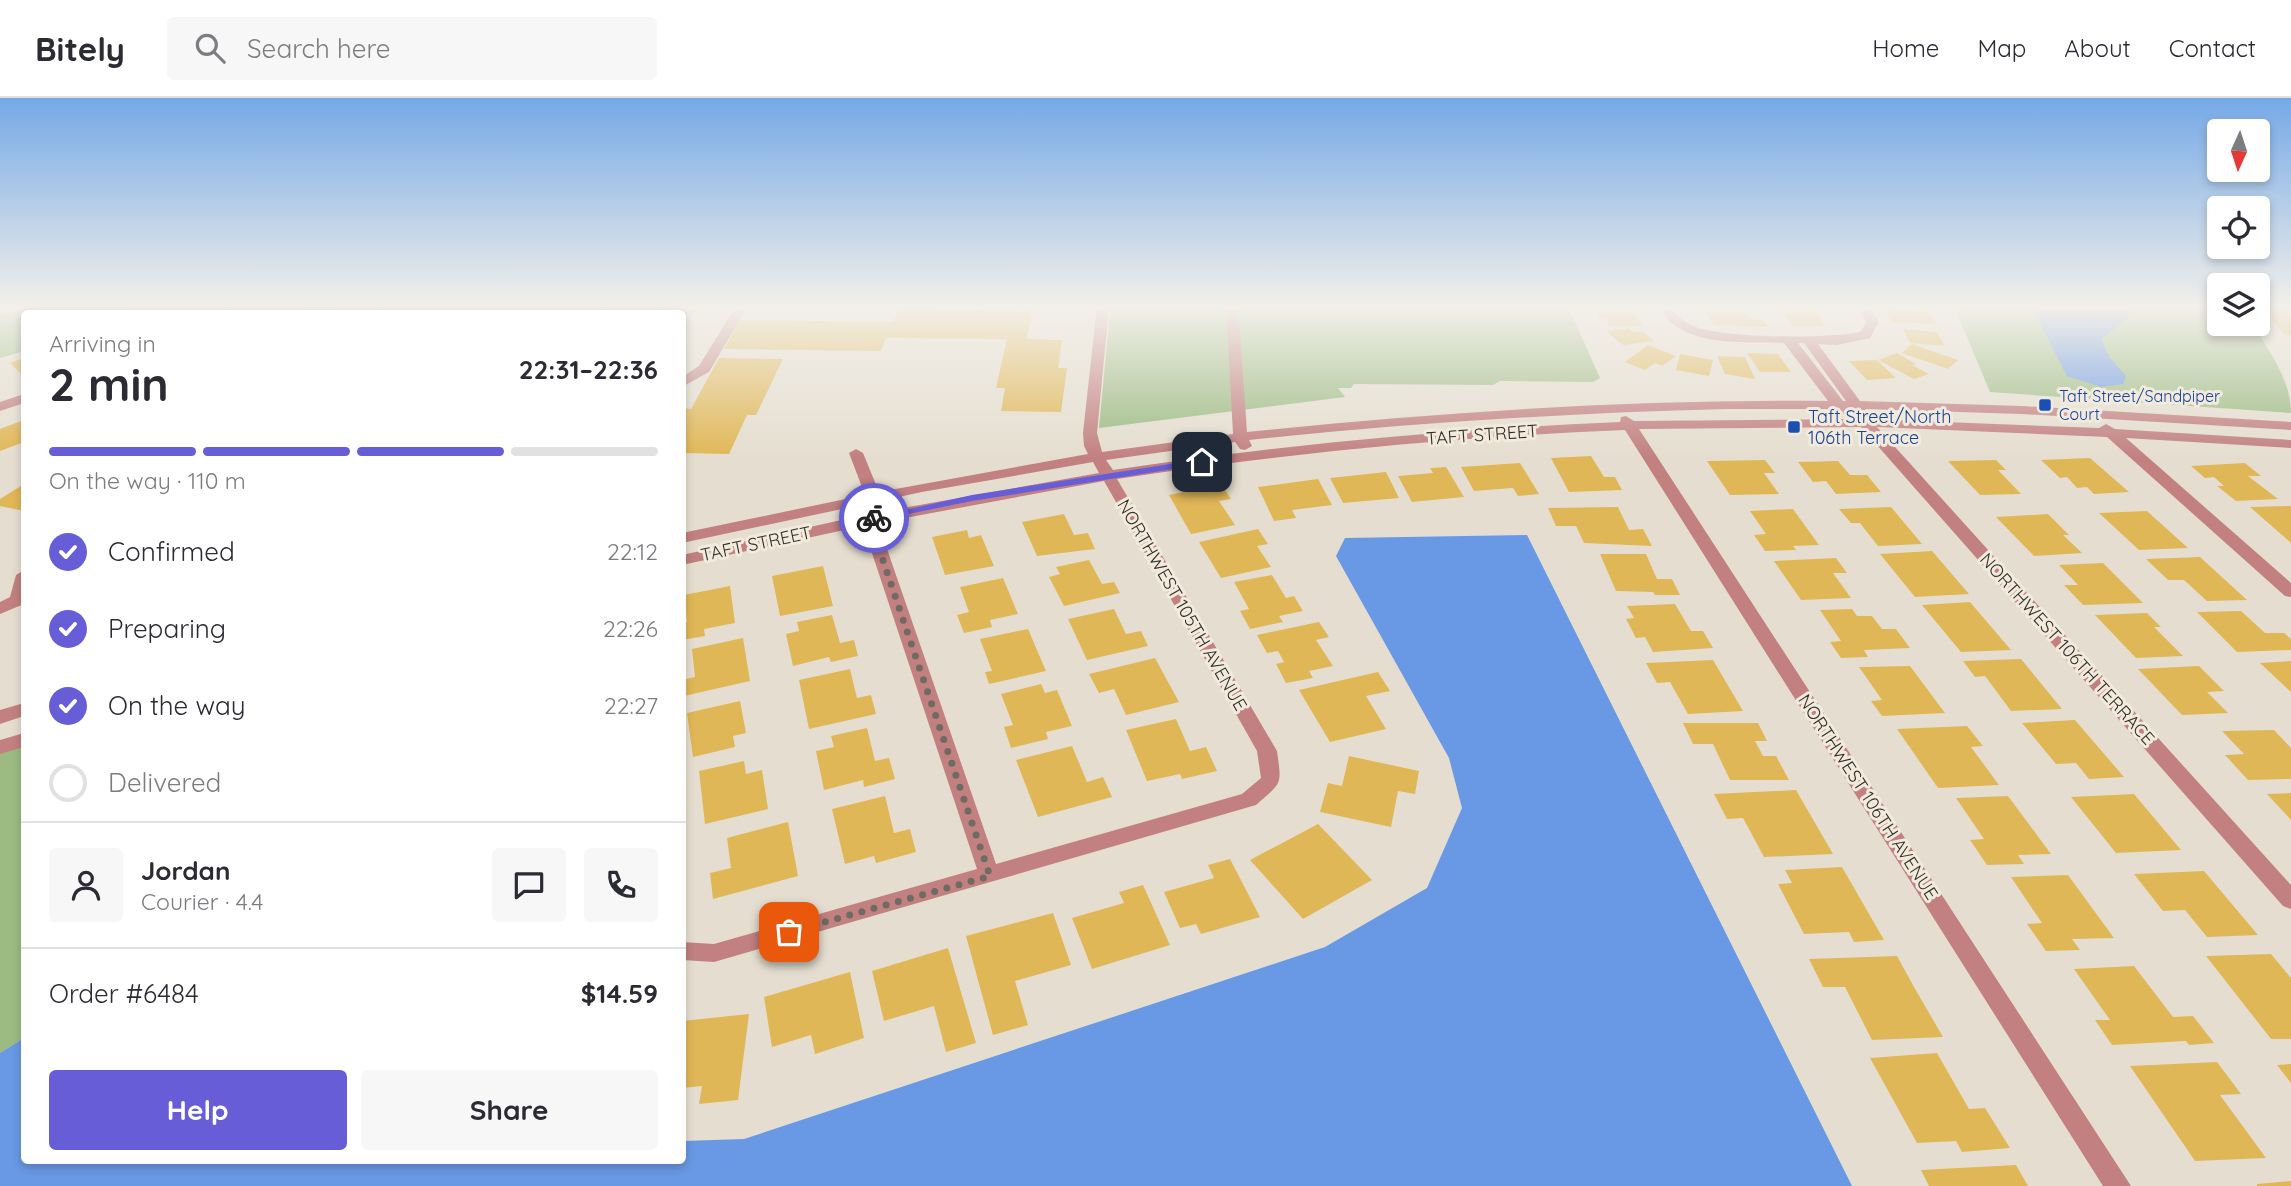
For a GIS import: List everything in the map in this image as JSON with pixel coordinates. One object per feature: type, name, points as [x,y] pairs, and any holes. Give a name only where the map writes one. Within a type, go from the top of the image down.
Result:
[{"type":"street","points":[[686,380],[704,369],[711,357]]},
{"type":"street","name":"NORTHWEST 105TH AVENUE","points":[[990,876],[1249,800],[1272,780],[1268,751],[1095,457],[1090,433],[1098,357]]},
{"type":"street","points":[[1235,357],[1240,437],[1249,456]]},
{"type":"street","name":"NORTHWEST 106TH TERRACE","points":[[1802,357],[1838,404],[1865,423],[2291,900]]},
{"type":"street","points":[[1821,357],[1858,404],[1865,423]]},
{"type":"street","points":[[0,407],[21,399]]},
{"type":"street","name":"TAFT STREET","points":[[686,537],[873,496],[1095,457],[1240,437],[1454,417],[1618,408],[1858,404],[2091,413],[2291,426]]},
{"type":"street","name":"NORTHWEST 106TH AVENUE","points":[[1618,408],[2118,1186]]},
{"type":"street","points":[[2091,413],[2109,432],[2291,592]]},
{"type":"street","name":"TAFT STREET","points":[[686,559],[869,519],[1107,476],[1249,456],[1460,435],[1630,426],[1865,423],[2109,432],[2291,444]]},
{"type":"street","points":[[856,453],[873,496]]},
{"type":"street","points":[[686,951],[714,953],[990,876],[869,519]]},
{"type":"street","points":[[0,608],[21,599]]},
{"type":"street","points":[[0,717],[21,711]]},
{"type":"street","points":[[0,747],[21,741]]},
{"type":"green space","points":[[1106,357],[1591,357],[1600,378],[1593,382],[1500,381],[1493,385],[1354,384],[1351,388],[1338,388],[1345,397],[1099,428]]},
{"type":"green space","points":[[1975,357],[2272,357],[2287,389],[2291,413],[1990,392]]},
{"type":"green space","points":[[21,746],[21,1040],[0,1053],[0,751]]},
{"type":"water","points":[[2057,357],[2109,357],[2126,376],[2123,384],[2101,387],[2067,376]]},
{"type":"water","points":[[1527,535],[1852,1186],[0,1186],[0,1053],[21,1040],[21,1164],[686,1164],[686,1141],[744,1139],[1325,947],[1427,888],[1462,808],[1449,758],[1336,556],[1345,538]]},
{"type":"building","points":[[1003,357],[1060,357],[1058,368],[1067,368],[1061,412],[1001,411],[1005,388],[996,388]]},
{"type":"building","points":[[1632,357],[1675,357],[1662,366],[1655,363],[1645,370],[1625,362]]},
{"type":"building","points":[[1679,357],[1713,360],[1709,376],[1676,370]]},
{"type":"building","points":[[1717,357],[1745,357],[1755,379],[1725,374]]},
{"type":"building","points":[[1750,357],[1780,357],[1791,372],[1760,372]]},
{"type":"building","points":[[1887,357],[1904,357],[1929,374],[1914,379],[1878,360]]},
{"type":"building","points":[[1913,357],[1949,357],[1958,360],[1948,369]]},
{"type":"building","points":[[719,358],[783,359],[756,415],[747,415],[729,454],[686,453],[686,408],[691,409]]},
{"type":"building","points":[[21,359],[21,374],[10,363]]},
{"type":"building","points":[[1877,360],[1896,378],[1867,380],[1849,361]]},
{"type":"building","points":[[21,421],[21,443],[0,451],[0,429]]},
{"type":"building","points":[[1591,456],[1604,477],[1615,477],[1622,490],[1569,492],[1551,458]]},
{"type":"building","points":[[2090,458],[2129,492],[2094,494],[2087,487],[2077,488],[2067,477],[2060,478],[2041,460]]},
{"type":"building","points":[[1765,460],[1775,473],[1764,473],[1779,494],[1730,495],[1707,461]]},
{"type":"building","points":[[1996,460],[2006,470],[1998,470],[2021,494],[1980,495],[1948,461]]},
{"type":"building","points":[[1838,461],[1850,475],[1867,475],[1881,492],[1836,494],[1826,481],[1813,482],[1798,462]]},
{"type":"building","points":[[1520,463],[1539,494],[1518,496],[1513,488],[1474,491],[1461,467]]},
{"type":"building","points":[[2245,463],[2261,476],[2248,476],[2278,499],[2236,501],[2217,486],[2224,486],[2214,477],[2205,478],[2191,466]]},
{"type":"building","points":[[1446,467],[1464,497],[1412,502],[1398,476],[1433,473],[1430,468]]},
{"type":"building","points":[[1386,472],[1399,498],[1343,503],[1330,478]]},
{"type":"building","points":[[1318,479],[1332,505],[1292,510],[1296,518],[1274,521],[1258,487]]},
{"type":"building","points":[[1221,484],[1231,499],[1219,501],[1235,525],[1191,534],[1169,495]]},
{"type":"building","points":[[21,486],[21,510],[0,506],[0,499]]},
{"type":"building","points":[[2291,506],[2291,543],[2250,507]]},
{"type":"building","points":[[1618,507],[1629,530],[1643,529],[1652,546],[1584,543],[1576,526],[1556,526],[1548,508]]},
{"type":"building","points":[[1891,507],[1922,544],[1878,546],[1860,523],[1851,523],[1839,509]]},
{"type":"building","points":[[1793,509],[1819,545],[1793,546],[1796,550],[1765,551],[1754,535],[1766,534],[1750,511]]},
{"type":"building","points":[[2147,511],[2188,548],[2139,550],[2099,513]]},
{"type":"building","points":[[1064,514],[1074,535],[1088,533],[1095,549],[1037,556],[1022,522]]},
{"type":"building","points":[[2048,514],[2069,535],[2063,535],[2082,553],[2034,556],[1996,517]]},
{"type":"building","points":[[1258,529],[1268,544],[1257,546],[1271,567],[1221,578],[1199,542]]},
{"type":"building","points":[[967,530],[969,538],[981,535],[994,566],[945,575],[932,537]]},
{"type":"building","points":[[1932,551],[1969,594],[1915,597],[1880,554]]},
{"type":"building","points":[[1600,554],[1646,554],[1657,579],[1672,579],[1680,595],[1616,591]]},
{"type":"building","points":[[2200,557],[2247,600],[2207,601],[2184,580],[2168,580],[2146,559]]},
{"type":"building","points":[[1836,558],[1847,573],[1833,573],[1851,598],[1801,600],[1774,561]]},
{"type":"building","points":[[1089,560],[1102,584],[1114,582],[1120,593],[1064,606],[1049,577],[1060,574],[1056,567]]},
{"type":"building","points":[[2103,563],[2143,603],[2083,605],[2064,585],[2078,585],[2059,565]]},
{"type":"building","points":[[823,566],[833,606],[780,616],[772,576]]},
{"type":"building","points":[[1272,575],[1286,598],[1294,596],[1303,611],[1279,616],[1283,622],[1250,629],[1240,611],[1249,609],[1234,582]]},
{"type":"building","points":[[1003,578],[1018,614],[990,620],[992,627],[964,633],[957,615],[969,612],[960,587]]},
{"type":"building","points":[[730,586],[735,623],[704,629],[705,636],[686,639],[686,595]]},
{"type":"building","points":[[1970,602],[2011,650],[1961,652],[1922,605]]},
{"type":"building","points":[[1675,604],[1691,631],[1703,631],[1713,648],[1653,652],[1645,637],[1636,638],[1626,619],[1634,618],[1627,606]]},
{"type":"building","points":[[1114,609],[1126,634],[1141,631],[1148,646],[1087,660],[1068,619]]},
{"type":"building","points":[[1852,609],[1857,616],[1872,616],[1882,629],[1896,629],[1910,648],[1864,650],[1868,657],[1841,658],[1830,642],[1841,641],[1820,610]]},
{"type":"building","points":[[2241,611],[2265,633],[2284,633],[2291,639],[2291,650],[2237,652],[2197,612]]},
{"type":"building","points":[[2147,613],[2161,627],[2154,627],[2183,656],[2136,658],[2095,615]]},
{"type":"building","points":[[832,615],[840,643],[854,640],[858,656],[831,662],[829,657],[793,666],[786,634],[799,631],[797,622]]},
{"type":"building","points":[[1319,622],[1329,637],[1316,640],[1333,666],[1309,671],[1313,678],[1286,683],[1276,664],[1284,662],[1278,651],[1267,653],[1257,635]]},
{"type":"building","points":[[1028,629],[1046,671],[989,684],[985,672],[992,671],[980,639]]},
{"type":"building","points":[[743,638],[750,681],[686,696],[686,679],[695,677],[692,649]]},
{"type":"building","points":[[1155,658],[1179,702],[1126,715],[1114,689],[1099,693],[1089,674]]},
{"type":"building","points":[[2021,659],[2062,709],[2011,711],[1985,676],[1975,677],[1963,661]]},
{"type":"building","points":[[1713,660],[1743,711],[1688,714],[1670,682],[1657,683],[1646,663]]},
{"type":"building","points":[[2291,661],[2291,692],[2260,663]]},
{"type":"building","points":[[1910,666],[1945,713],[1882,716],[1871,701],[1882,700],[1859,667]]},
{"type":"building","points":[[2199,666],[2224,691],[2207,692],[2228,713],[2182,715],[2138,669]]},
{"type":"building","points":[[850,669],[857,698],[871,695],[876,714],[809,729],[799,680]]},
{"type":"building","points":[[1378,672],[1390,691],[1366,696],[1386,729],[1330,742],[1299,690]]},
{"type":"building","points":[[1041,684],[1045,693],[1057,690],[1072,726],[1046,732],[1048,739],[1011,748],[1004,727],[1013,725],[1001,694]]},
{"type":"building","points":[[740,701],[746,733],[733,736],[735,747],[693,757],[687,713]]},
{"type":"building","points":[[1176,719],[1190,751],[1206,747],[1217,771],[1182,779],[1180,774],[1147,781],[1126,730]]},
{"type":"building","points":[[2075,720],[2124,777],[2089,779],[2076,763],[2056,764],[2022,723]]},
{"type":"building","points":[[1683,723],[1758,723],[1767,741],[1755,741],[1763,756],[1776,756],[1789,780],[1730,780],[1713,744],[1693,744]]},
{"type":"building","points":[[1967,726],[1983,746],[1971,747],[1999,785],[1938,788],[1897,729]]},
{"type":"building","points":[[867,728],[875,761],[889,758],[895,779],[864,787],[863,780],[824,790],[816,751],[834,747],[831,736]]},
{"type":"building","points":[[2274,730],[2291,748],[2291,779],[2248,780],[2225,755],[2244,754],[2222,731]]},
{"type":"building","points":[[1072,746],[1087,782],[1103,777],[1112,797],[1038,817],[1016,760]]},
{"type":"building","points":[[1349,756],[1419,771],[1415,794],[1398,791],[1391,827],[1320,812],[1328,783],[1342,786]]},
{"type":"building","points":[[744,761],[746,774],[762,770],[768,809],[705,824],[699,771]]},
{"type":"building","points":[[1796,790],[1833,854],[1764,857],[1743,818],[1727,819],[1714,794]]},
{"type":"building","points":[[2291,793],[2291,820],[2267,794]]},
{"type":"building","points":[[2134,794],[2181,850],[2116,853],[2071,797]]},
{"type":"building","points":[[885,796],[894,833],[910,829],[916,852],[876,863],[874,856],[845,864],[832,809]]},
{"type":"building","points":[[2008,796],[2051,854],[2018,855],[2024,864],[1987,865],[1970,840],[1984,839],[1956,798]]},
{"type":"building","points":[[788,822],[798,876],[713,899],[710,873],[731,868],[727,838]]},
{"type":"building","points":[[1318,824],[1372,880],[1303,919],[1250,860]]},
{"type":"building","points":[[1230,859],[1260,917],[1201,934],[1196,924],[1180,928],[1164,892],[1214,878],[1208,865]]},
{"type":"building","points":[[1842,867],[1884,940],[1854,942],[1849,932],[1804,934],[1778,884],[1792,883],[1785,870]]},
{"type":"building","points":[[2204,871],[2258,935],[2207,937],[2185,910],[2163,911],[2134,874]]},
{"type":"building","points":[[2068,875],[2114,938],[2072,939],[2080,950],[2046,951],[2027,924],[2042,923],[2011,877]]},
{"type":"building","points":[[1143,885],[1170,945],[1092,969],[1072,918],[1124,903],[1119,892]]},
{"type":"building","points":[[1053,913],[1071,965],[1015,981],[1028,1025],[993,1035],[966,936]]},
{"type":"building","points":[[948,948],[976,1043],[946,1052],[934,1006],[884,1021],[872,971]]},
{"type":"building","points":[[2271,954],[2291,978],[2291,1039],[2271,1039],[2206,956]]},
{"type":"building","points":[[1897,956],[1943,1037],[1872,1040],[1845,987],[1823,987],[1809,959]]},
{"type":"building","points":[[2134,966],[2173,1017],[2193,1016],[2214,1043],[2189,1045],[2186,1041],[2112,1045],[2095,1020],[2110,1020],[2074,969]]},
{"type":"building","points":[[850,972],[864,1038],[815,1054],[811,1035],[772,1047],[764,997]]},
{"type":"building","points":[[749,1014],[738,1100],[699,1104],[702,1086],[686,1088],[686,1021]]},
{"type":"building","points":[[1937,1053],[1969,1109],[1985,1108],[2010,1148],[1962,1152],[1956,1141],[1917,1143],[1870,1058]]},
{"type":"building","points":[[2217,1062],[2241,1094],[2220,1095],[2266,1158],[2195,1161],[2130,1066]]},
{"type":"building","points":[[2291,1064],[2291,1083],[2277,1065]]},
{"type":"building","points":[[2016,1165],[2028,1186],[1929,1186],[1921,1170]]},
{"type":"building","points":[[2291,1181],[2291,1186],[2257,1186],[2257,1184]]},
{"type":"way so far","points":[[789,932],[990,876],[869,519],[874,518]]},
{"type":"place","name":"Taft Street/Sandpiper Court","points":[[2045,405]]},
{"type":"place","name":"Taft Street/North 106th Terrace","points":[[1794,427]]},
{"type":"route","points":[[874,518],[972,498],[1202,462]]}]
